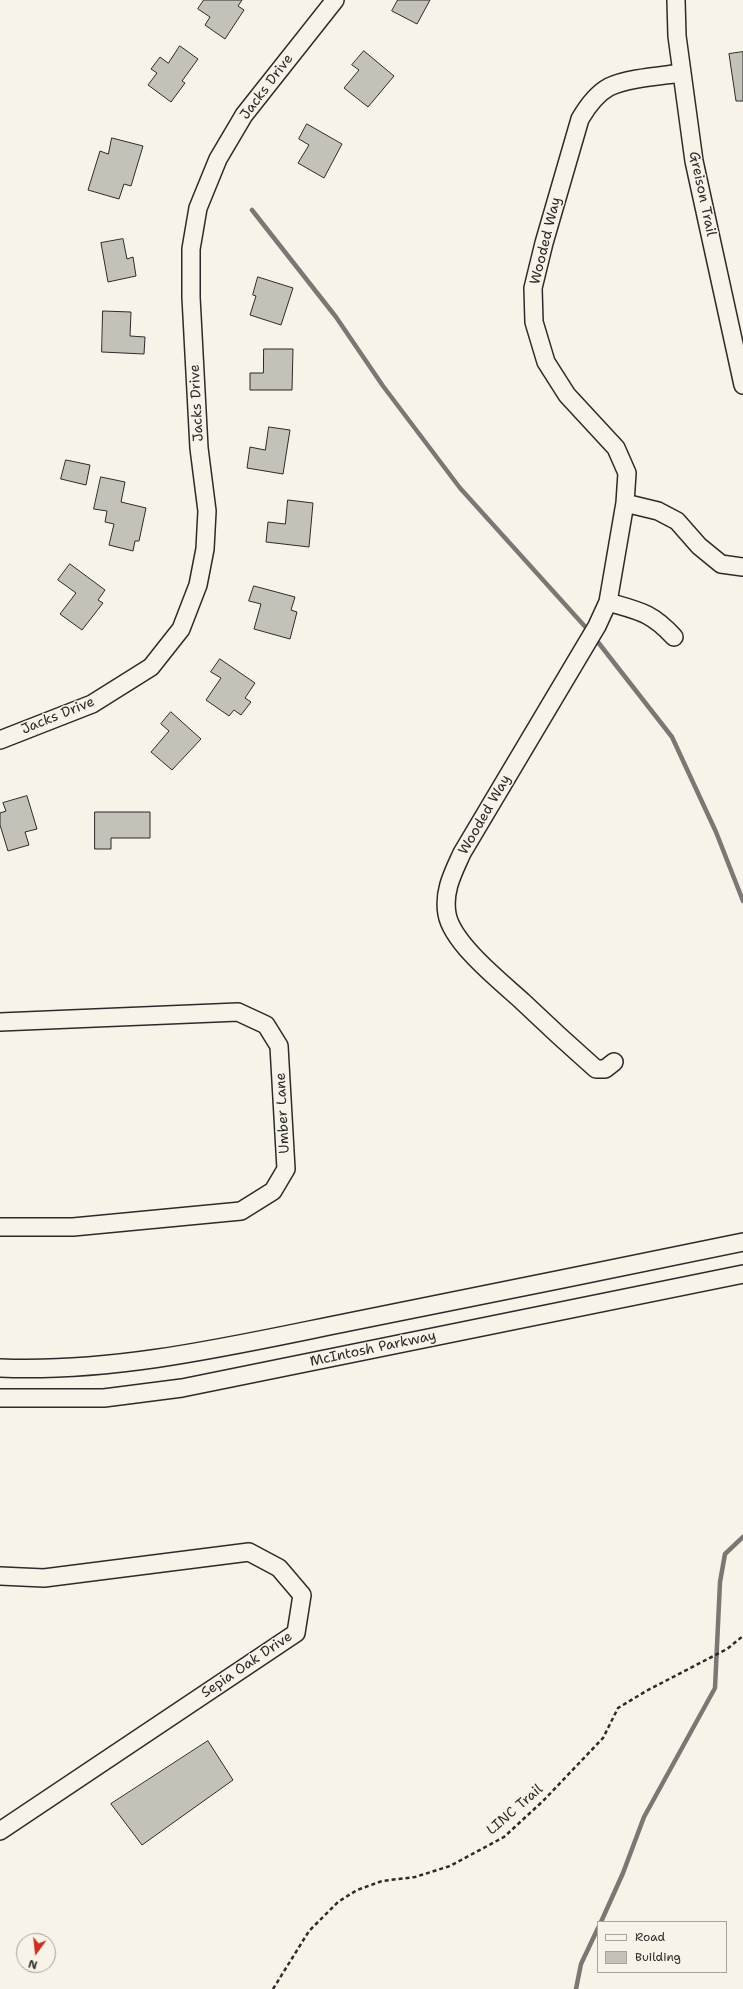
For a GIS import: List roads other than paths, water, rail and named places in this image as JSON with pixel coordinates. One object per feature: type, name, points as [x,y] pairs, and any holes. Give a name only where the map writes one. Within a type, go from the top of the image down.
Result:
[{"type":"street","name":"Jacks Drive","points":[[0,740],[92,704],[151,667],[180,629],[198,586],[205,548],[207,511],[199,448],[191,297],[191,249],[198,208],[218,159],[244,115],[334,0]]},
{"type":"street","name":"Greison Trail","points":[[676,0],[676,36],[694,161],[743,385]]},
{"type":"street","name":"Wooded Way","points":[[614,1062],[605,1069],[596,1069],[474,957],[454,930],[447,915],[445,895],[451,876],[462,853],[494,796],[597,626],[608,602],[625,503],[627,473],[616,448],[567,394],[546,362],[534,322],[534,288],[544,243],[580,119],[590,103],[609,87],[628,82],[682,73]]},
{"type":"street","points":[[625,503],[658,512],[677,521],[699,546],[721,564],[743,567]]},
{"type":"street","points":[[608,602],[646,614],[656,619],[674,637]]},
{"type":"street","name":"Umber Lane","points":[[0,1022],[238,1012],[266,1025],[279,1046],[286,1169],[273,1191],[241,1211],[73,1227],[0,1227]]},
{"type":"street","points":[[0,1368],[42,1370],[93,1367],[232,1346],[743,1242]]},
{"type":"street","name":"McIntosh Parkway","points":[[0,1398],[104,1398],[182,1388],[743,1274]]},
{"type":"street","name":"Sepia Oak Drive","points":[[0,1576],[44,1578],[249,1552],[279,1568],[302,1595],[296,1633],[0,1831]]},
{"type":"waterway","points":[[252,210],[336,317],[383,386],[460,488],[589,631]]},
{"type":"waterway","points":[[594,637],[672,737],[716,832],[743,901]]},
{"type":"waterway","points":[[601,1921],[623,1873],[644,1817],[715,1688],[720,1582],[725,1554],[743,1537]]},
{"type":"waterway","points":[[576,1989],[581,1964],[597,1930]]}]
